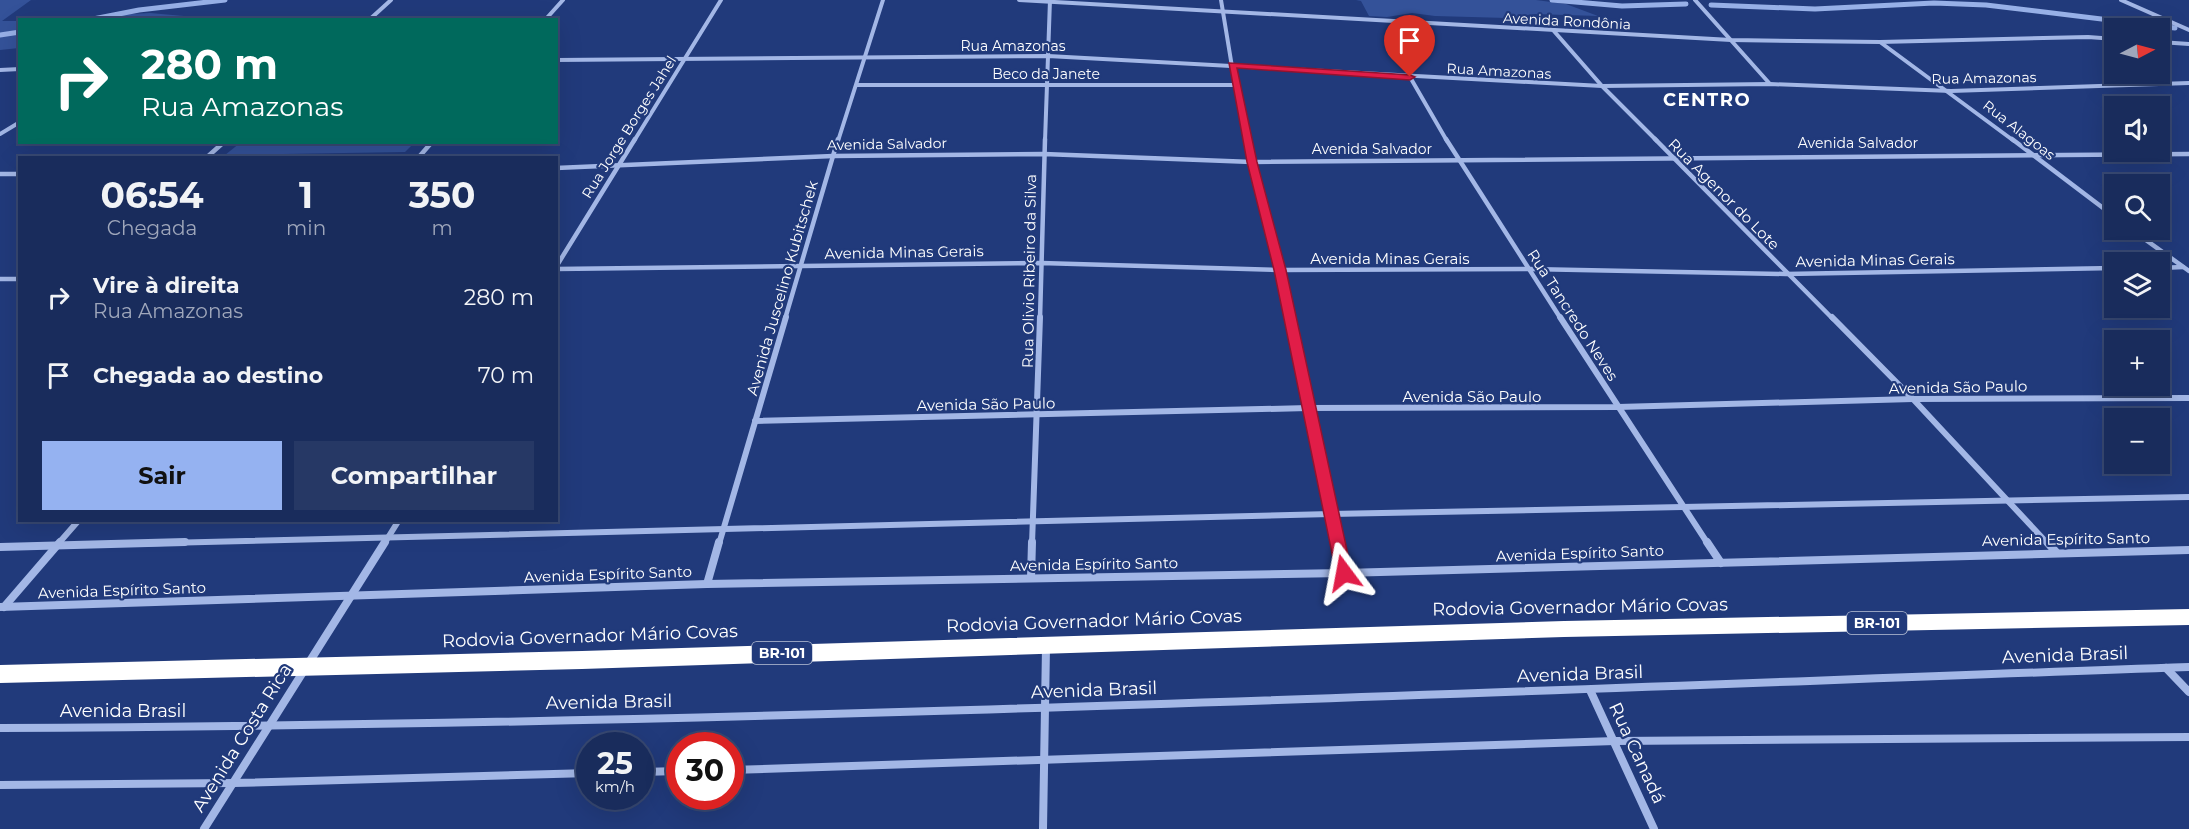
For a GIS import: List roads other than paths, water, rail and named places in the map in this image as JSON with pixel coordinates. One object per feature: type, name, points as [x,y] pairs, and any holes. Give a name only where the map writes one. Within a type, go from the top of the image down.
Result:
[{"type":"highway","name":"Rodovia Governador Mário Covas","points":[[0,674],[582,660],[1576,628],[2189,617]]},
{"type":"street","points":[[371,18],[391,0]]},
{"type":"street","points":[[547,18],[563,0]]},
{"type":"street","name":"Rua Jorge Borges Jahel","points":[[558,265],[722,0]]},
{"type":"street","name":"Avenida Juscelino Kubitschek","points":[[707,584],[834,156],[867,57],[883,0]]},
{"type":"street","name":"Avenida Rondônia","points":[[1019,0],[1731,40],[1880,42],[2104,38]]},
{"type":"street","points":[[1221,0],[1235,85],[1280,270],[1344,573]]},
{"type":"street","points":[[1695,0],[1770,84]]},
{"type":"street","points":[[2121,0],[2189,30]]},
{"type":"street","name":"Rua Olivio Ribeiro da Silva","points":[[1031,578],[1050,1]]},
{"type":"street","name":"Rua Agenor do Lote","points":[[1553,30],[1602,86],[1786,274],[1913,399],[2056,552]]},
{"type":"street","name":"Rua Alagoas","points":[[1880,42],[1951,92],[2029,154],[2104,209]]},
{"type":"street","points":[[2170,43],[2189,44]]},
{"type":"street","name":"Rua Amazonas","points":[[558,60],[1048,56],[1602,86],[1770,84],[1951,92],[2189,83]]},
{"type":"street","points":[[0,70],[18,69]]},
{"type":"street","name":"Rua Tancredo Neves","points":[[1410,77],[1458,160],[1721,563]]},
{"type":"street","name":"Beco da Janete","points":[[857,85],[1235,85]]},
{"type":"street","points":[[0,134],[18,123]]},
{"type":"street","points":[[208,156],[222,144]]},
{"type":"street","points":[[420,156],[430,144]]},
{"type":"street","name":"Avenida Salvador","points":[[558,168],[619,168],[834,156],[1044,154],[1252,162],[2189,154]]},
{"type":"street","points":[[0,174],[18,174]]},
{"type":"street","points":[[2146,240],[2187,269]]},
{"type":"street","name":"Avenida Minas Gerais","points":[[558,268],[1041,263],[1280,270],[1529,269],[1786,274],[2104,268]]},
{"type":"street","points":[[2170,268],[2187,269]]},
{"type":"street","points":[[0,279],[18,279]]},
{"type":"street","name":"Avenida São Paulo","points":[[755,421],[1308,408],[1618,407],[1913,399],[2189,398]]},
{"type":"street","points":[[0,547],[1330,514],[2189,497]]},
{"type":"street","points":[[2,607],[77,522]]},
{"type":"street","points":[[308,666],[398,522]]},
{"type":"street","name":"Avenida Espírito Santo","points":[[2,607],[707,584],[1344,573],[2189,550]]},
{"type":"street","points":[[1043,829],[1046,644]]},
{"type":"street","name":"Avenida Costa Rica","points":[[204,829],[308,666]]},
{"type":"street","name":"Avenida Brasil","points":[[0,728],[269,727],[1046,708],[2189,667]]},
{"type":"street","points":[[2166,668],[2189,692]]},
{"type":"street","name":"Rua Canadá","points":[[1590,690],[1654,829]]},
{"type":"street","points":[[744,770],[1043,762],[1614,741],[2189,737]]},
{"type":"street","points":[[0,785],[234,783],[576,773]]},
{"type":"waterway","points":[[98,18],[139,10],[225,0]]},
{"type":"waterway","points":[[1552,0],[1622,6],[1686,4]]},
{"type":"waterway","points":[[1711,5],[1815,9],[1934,3],[1986,5],[2175,28]]},
{"type":"waterway","points":[[0,35],[18,32]]},
{"type":"district","name":"CENTRO","points":[[1707,100]]}]
